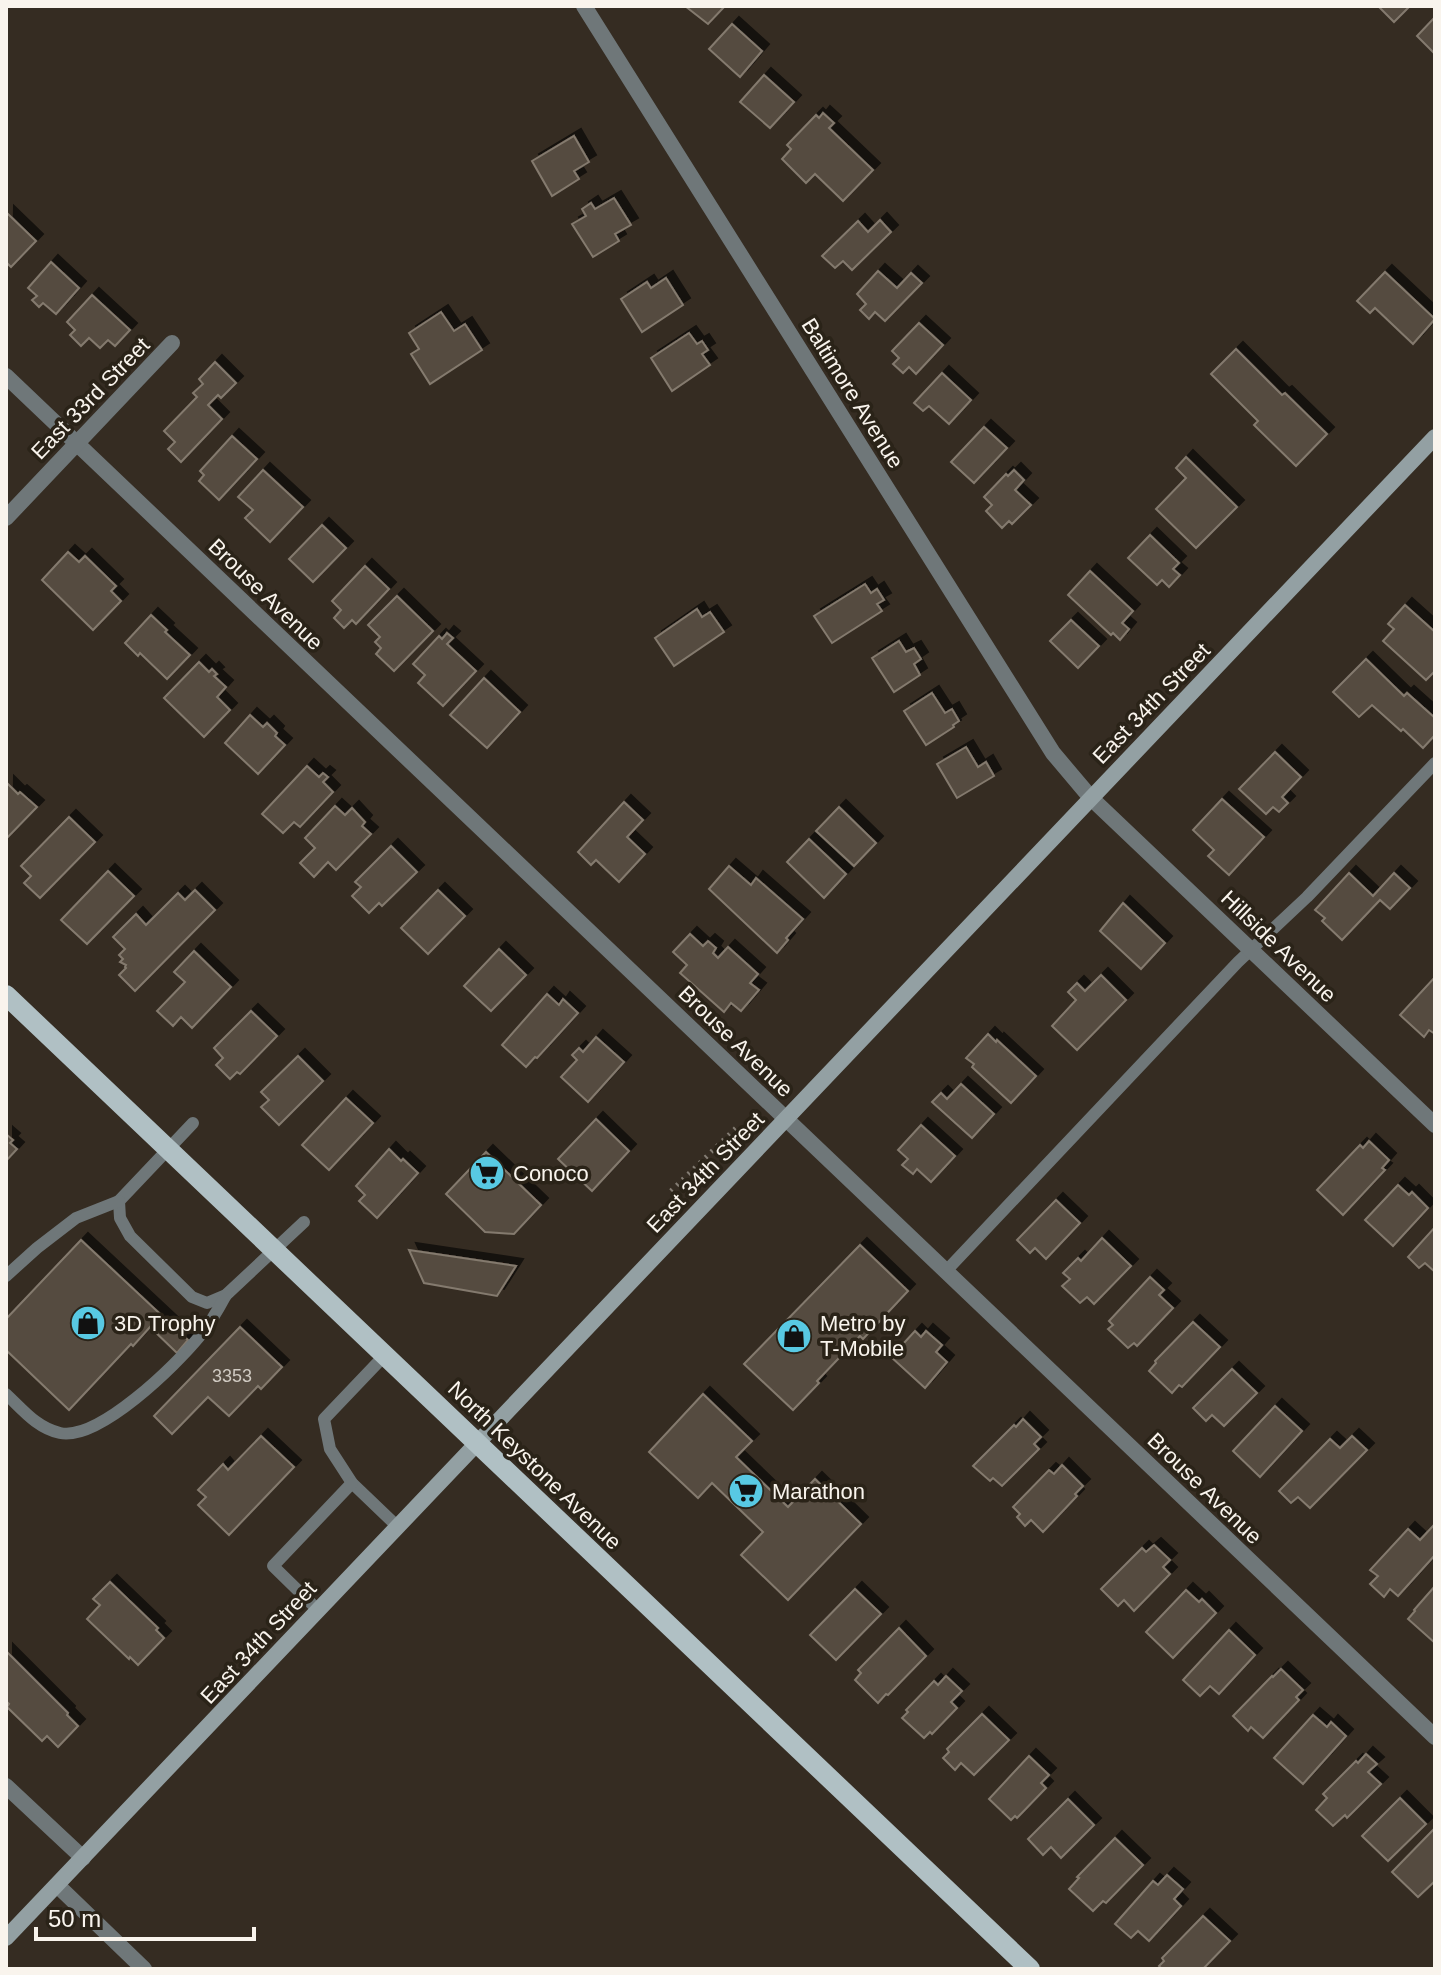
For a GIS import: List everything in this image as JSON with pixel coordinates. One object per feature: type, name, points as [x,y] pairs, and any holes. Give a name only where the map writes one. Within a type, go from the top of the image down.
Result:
[{"type":"main road","name":"East 34th Street","points":[[6,1938],[1435,437]]},
{"type":"main road","name":"North Keystone Avenue","points":[[6,995],[1030,1969]]},
{"type":"street","name":"Baltimore Avenue","points":[[584,6],[1053,753],[1091,798]]},
{"type":"street","name":"East 33rd Street","points":[[6,518],[172,343]]},
{"type":"street","name":"Brouse Avenue","points":[[6,376],[1435,1737]]},
{"type":"street","name":"Hillside Avenue","points":[[1091,798],[1435,1125]]},
{"type":"street","points":[[6,1786],[83,1858]]},
{"type":"street","points":[[57,1885],[144,1969]]},
{"type":"lane","points":[[946,1271],[1250,949],[1307,897],[1435,763]]},
{"type":"lane","points":[[6,1276],[76,1218],[119,1201],[193,1123]]},
{"type":"lane","points":[[119,1201],[120,1218],[130,1236],[192,1297],[207,1303],[226,1295]]},
{"type":"lane","points":[[6,1394],[39,1425],[63,1434],[91,1428],[153,1385],[198,1339],[226,1295],[304,1222]]},
{"type":"lane","points":[[385,1355],[324,1419],[330,1449],[352,1483],[398,1527]]},
{"type":"lane","points":[[318,1610],[273,1566],[352,1483]]},
{"type":"path","points":[[671,1191],[736,1128]]},
{"type":"building","points":[[685,6],[725,6],[708,24]]},
{"type":"building","points":[[1378,6],[1410,6],[1394,22]]},
{"type":"building","points":[[1435,17],[1435,54],[1417,36]]},
{"type":"building","points":[[732,24],[762,51],[740,77],[709,49]]},
{"type":"building","points":[[764,75],[794,102],[770,128],[740,102]]},
{"type":"building","points":[[823,113],[834,123],[829,128],[873,170],[843,201],[815,174],[806,183],[782,159],[791,149],[787,145],[816,115],[819,118]]},
{"type":"building","points":[[574,136],[589,162],[574,171],[579,179],[552,196],[532,161]]},
{"type":"building","points":[[614,198],[631,225],[615,234],[619,241],[593,257],[572,224],[586,216],[582,209],[591,203],[595,209]]},
{"type":"building","points":[[7,213],[36,241],[11,267],[6,262]]},
{"type":"building","points":[[880,220],[891,232],[852,270],[843,261],[835,268],[822,256],[858,221],[868,232]]},
{"type":"building","points":[[51,262],[79,288],[56,314],[43,303],[39,307],[32,300],[37,296],[28,288]]},
{"type":"building","points":[[878,271],[897,288],[911,273],[922,283],[885,321],[875,312],[869,319],[860,310],[866,304],[857,294]]},
{"type":"building","points":[[1385,272],[1435,319],[1413,344],[1375,308],[1370,313],[1357,301]]},
{"type":"building","points":[[666,278],[683,305],[642,332],[621,299],[647,282],[651,288]]},
{"type":"building","points":[[92,295],[130,330],[115,346],[108,340],[100,348],[89,338],[81,346],[70,335],[75,330],[67,322]]},
{"type":"building","points":[[441,312],[454,331],[465,324],[482,350],[430,384],[411,354],[419,349],[409,333]]},
{"type":"building","points":[[919,323],[943,345],[916,374],[909,367],[903,373],[893,364],[899,358],[892,351]]},
{"type":"building","points":[[689,333],[697,344],[702,341],[708,350],[702,354],[710,365],[672,391],[651,358]]},
{"type":"building","points":[[1236,349],[1327,434],[1296,466],[1254,425],[1258,421],[1211,374]]},
{"type":"building","points":[[215,362],[236,383],[221,398],[218,395],[208,405],[222,419],[181,462],[168,449],[175,442],[164,431],[197,397],[193,393],[203,384],[199,379]]},
{"type":"building","points":[[942,373],[971,400],[949,424],[929,406],[923,411],[914,403]]},
{"type":"building","points":[[984,427],[1007,448],[974,483],[951,462]]},
{"type":"building","points":[[232,436],[257,459],[219,500],[199,481],[204,475],[200,471]]},
{"type":"building","points":[[1186,457],[1237,507],[1196,548],[1156,509],[1186,478],[1176,468]]},
{"type":"building","points":[[263,470],[303,507],[270,542],[245,518],[253,510],[238,497]]},
{"type":"building","points":[[1014,470],[1024,480],[1015,490],[1031,505],[1012,524],[1009,521],[1002,528],[986,511],[992,505],[984,497]]},
{"type":"building","points":[[322,525],[346,548],[313,582],[289,559]]},
{"type":"building","points":[[1150,535],[1179,563],[1173,569],[1180,575],[1169,587],[1162,580],[1157,585],[1128,558]]},
{"type":"building","points":[[68,552],[79,562],[85,556],[116,586],[111,591],[121,601],[93,630],[42,580]]},
{"type":"building","points":[[365,566],[389,589],[356,624],[352,620],[344,628],[334,618],[341,610],[332,601]]},
{"type":"building","points":[[1090,571],[1133,611],[1122,623],[1129,629],[1120,640],[1068,595]]},
{"type":"building","points":[[865,584],[871,593],[877,589],[884,600],[877,604],[882,611],[832,643],[814,616]]},
{"type":"building","points":[[397,596],[433,631],[394,671],[376,654],[381,648],[375,642],[380,637],[368,625]]},
{"type":"building","points":[[1405,605],[1435,632],[1435,671],[1426,680],[1383,641],[1394,629],[1388,624]]},
{"type":"building","points":[[697,609],[702,617],[710,612],[724,632],[674,666],[655,638]]},
{"type":"building","points":[[151,615],[190,655],[167,679],[125,643]]},
{"type":"building","points":[[1071,620],[1099,646],[1078,668],[1050,641]]},
{"type":"building","points":[[447,633],[453,638],[447,644],[476,671],[443,706],[418,683],[425,675],[413,664],[439,636],[442,639]]},
{"type":"building","points":[[899,641],[906,652],[914,648],[921,659],[914,664],[920,675],[894,692],[872,658]]},
{"type":"building","points":[[1366,659],[1404,696],[1407,693],[1435,718],[1435,735],[1423,748],[1372,705],[1359,717],[1333,692]]},
{"type":"building","points":[[199,662],[209,672],[212,669],[217,674],[214,676],[226,687],[217,697],[230,710],[204,737],[164,698]]},
{"type":"building","points":[[484,678],[520,712],[487,748],[450,715]]},
{"type":"building","points":[[932,693],[945,713],[952,709],[959,721],[926,745],[904,711]]},
{"type":"building","points":[[250,715],[263,727],[267,723],[285,745],[258,774],[225,743]]},
{"type":"building","points":[[966,747],[978,767],[986,762],[994,776],[957,798],[937,764]]},
{"type":"building","points":[[1275,752],[1301,777],[1282,797],[1288,803],[1279,812],[1273,807],[1266,814],[1239,789]]},
{"type":"building","points":[[307,766],[319,777],[323,773],[328,777],[323,782],[333,792],[300,827],[294,822],[283,833],[262,814]]},
{"type":"building","points":[[7,783],[37,807],[6,839]]},
{"type":"building","points":[[1222,799],[1264,837],[1229,875],[1208,856],[1214,850],[1193,830]]},
{"type":"building","points":[[624,802],[643,820],[627,837],[645,854],[619,882],[596,860],[591,865],[578,852]]},
{"type":"building","points":[[335,806],[345,815],[352,808],[365,822],[362,826],[371,834],[336,870],[328,862],[314,877],[300,863],[315,848],[305,838]]},
{"type":"building","points":[[839,807],[876,843],[854,866],[816,831]]},
{"type":"building","points":[[69,817],[95,842],[40,898],[24,883],[31,876],[21,866]]},
{"type":"building","points":[[809,839],[846,874],[824,898],[787,862]]},
{"type":"building","points":[[391,846],[417,872],[382,906],[379,903],[369,913],[352,896],[361,887],[355,882]]},
{"type":"building","points":[[729,866],[751,885],[756,878],[803,919],[777,953],[709,889]]},
{"type":"building","points":[[108,871],[134,896],[87,944],[61,920]]},
{"type":"building","points":[[1349,873],[1373,896],[1394,873],[1410,888],[1390,909],[1380,900],[1342,940],[1315,910]]},
{"type":"building","points":[[195,890],[215,910],[135,991],[119,975],[126,968],[120,962],[123,959],[119,955],[125,949],[113,937],[136,914],[146,925],[178,893],[185,900]]},
{"type":"building","points":[[438,890],[465,916],[428,954],[401,928]]},
{"type":"building","points":[[1123,903],[1165,943],[1141,969],[1100,931]]},
{"type":"building","points":[[690,934],[703,946],[708,941],[716,948],[713,953],[718,958],[728,947],[758,974],[750,983],[759,990],[741,1011],[731,1003],[724,1012],[680,973],[687,965],[673,952]]},
{"type":"building","points":[[499,949],[526,975],[491,1011],[464,986]]},
{"type":"building","points":[[194,951],[231,987],[192,1028],[181,1017],[173,1026],[157,1011],[185,982],[174,972]]},
{"type":"building","points":[[1101,975],[1126,1000],[1077,1050],[1052,1026],[1076,1000],[1068,992],[1077,983],[1085,991]]},
{"type":"building","points":[[1435,977],[1435,1034],[1429,1030],[1424,1037],[1400,1015]]},
{"type":"building","points":[[547,994],[559,1005],[563,999],[578,1013],[526,1067],[502,1045]]},
{"type":"building","points":[[251,1011],[277,1036],[240,1074],[237,1072],[230,1079],[216,1065],[223,1058],[214,1048]]},
{"type":"building","points":[[988,1034],[1036,1076],[1011,1103],[966,1058]]},
{"type":"building","points":[[596,1037],[624,1062],[588,1102],[561,1077],[577,1060],[572,1055],[579,1048],[583,1052]]},
{"type":"building","points":[[298,1056],[323,1081],[279,1125],[261,1107],[269,1100],[261,1092]]},
{"type":"building","points":[[961,1084],[994,1114],[972,1138],[932,1102],[941,1093],[947,1099]]},
{"type":"building","points":[[346,1098],[373,1123],[329,1170],[302,1145]]},
{"type":"building","points":[[596,1119],[629,1151],[592,1191],[558,1159]]},
{"type":"building","points":[[921,1125],[955,1156],[931,1182],[917,1169],[913,1174],[902,1165],[908,1159],[898,1150]]},
{"type":"building","points":[[6,1134],[17,1149],[6,1161]]},
{"type":"building","points":[[1369,1141],[1389,1160],[1382,1168],[1385,1170],[1343,1215],[1317,1190],[1360,1145],[1363,1148]]},
{"type":"building","points":[[389,1149],[418,1173],[377,1218],[359,1201],[365,1195],[356,1186]]},
{"type":"building","name":"Conoco","points":[[486,1152],[541,1205],[514,1234],[485,1232],[446,1194]]},
{"type":"building","points":[[1398,1185],[1409,1195],[1412,1192],[1428,1208],[1393,1246],[1365,1220]]},
{"type":"building","points":[[1056,1200],[1080,1223],[1046,1259],[1035,1248],[1030,1253],[1017,1240]]},
{"type":"building","points":[[1435,1227],[1435,1272],[1425,1263],[1419,1268],[1408,1257]]},
{"type":"building","points":[[1102,1238],[1131,1266],[1094,1304],[1087,1297],[1080,1303],[1062,1286],[1070,1279],[1063,1273],[1078,1258],[1081,1261]]},
{"type":"building","name":"3D Trophy","points":[[81,1240],[188,1340],[177,1353],[150,1327],[69,1410],[6,1350],[6,1319]]},
{"type":"building","points":[[860,1245],[908,1291],[863,1339],[860,1336],[793,1410],[744,1364]]},
{"type":"building","points":[[409,1250],[516,1266],[497,1296],[424,1283]]},
{"type":"building","points":[[1150,1277],[1164,1290],[1159,1295],[1173,1308],[1137,1346],[1134,1343],[1128,1348],[1108,1329],[1113,1325],[1109,1321]]},
{"type":"building","points":[[1193,1322],[1220,1347],[1182,1387],[1179,1385],[1172,1393],[1149,1371]]},
{"type":"building","points":[[240,1327],[282,1367],[229,1416],[208,1397],[172,1434],[154,1416]]},
{"type":"building","points":[[915,1331],[921,1337],[926,1331],[942,1345],[936,1352],[947,1362],[925,1388],[891,1357]]},
{"type":"building","points":[[1232,1369],[1257,1393],[1224,1426],[1212,1415],[1206,1421],[1193,1408]]},
{"type":"building","name":"Marathon","points":[[703,1394],[752,1441],[736,1457],[788,1507],[815,1479],[861,1524],[788,1600],[741,1555],[763,1532],[712,1483],[698,1498],[649,1452]]},
{"type":"building","points":[[1275,1406],[1302,1431],[1260,1477],[1233,1451]]},
{"type":"building","points":[[1023,1419],[1041,1437],[1034,1444],[1039,1449],[1002,1486],[993,1478],[990,1481],[973,1466]]},
{"type":"building","points":[[261,1436],[294,1467],[229,1535],[198,1505],[206,1497],[198,1490],[223,1464],[228,1470]]},
{"type":"building","points":[[1352,1436],[1367,1450],[1310,1508],[1298,1497],[1291,1503],[1279,1491],[1330,1439],[1340,1448]]},
{"type":"building","points":[[1062,1465],[1083,1486],[1075,1494],[1077,1496],[1043,1532],[1031,1520],[1025,1526],[1013,1507],[1049,1470],[1054,1474]]},
{"type":"building","points":[[1433,1526],[1435,1555],[1398,1596],[1390,1589],[1384,1597],[1370,1584],[1378,1576],[1370,1570],[1408,1529],[1420,1540]]},
{"type":"building","points":[[1154,1545],[1170,1560],[1163,1567],[1170,1574],[1134,1611],[1124,1600],[1118,1606],[1101,1589],[1142,1548],[1146,1552]]},
{"type":"building","points":[[110,1582],[158,1628],[156,1630],[164,1638],[138,1665],[87,1619],[100,1605],[93,1599]]},
{"type":"building","points":[[1435,1586],[1435,1643],[1408,1619]]},
{"type":"building","points":[[855,1589],[881,1614],[836,1660],[810,1635]]},
{"type":"building","points":[[1186,1590],[1199,1602],[1202,1599],[1216,1613],[1173,1658],[1146,1632]]},
{"type":"building","points":[[899,1628],[926,1656],[878,1703],[855,1680],[861,1673],[858,1670]]},
{"type":"building","points":[[1229,1630],[1255,1655],[1219,1694],[1210,1686],[1200,1696],[1183,1680]]},
{"type":"building","points":[[6,1651],[78,1726],[58,1747],[47,1736],[42,1741],[7,1707]]},
{"type":"building","points":[[1281,1669],[1303,1690],[1296,1697],[1299,1700],[1263,1738],[1251,1727],[1248,1731],[1233,1716]]},
{"type":"building","points":[[946,1676],[962,1691],[951,1702],[957,1708],[932,1734],[930,1732],[924,1738],[902,1718],[934,1681],[938,1685]]},
{"type":"building","points":[[982,1714],[1009,1740],[974,1775],[961,1763],[955,1770],[943,1758],[949,1752],[947,1749]]},
{"type":"building","points":[[1313,1715],[1327,1727],[1331,1722],[1346,1736],[1303,1784],[1274,1758]]},
{"type":"building","points":[[1366,1754],[1377,1764],[1368,1772],[1381,1784],[1347,1818],[1345,1815],[1333,1826],[1316,1810],[1327,1798],[1323,1794]]},
{"type":"building","points":[[1029,1756],[1049,1775],[1041,1783],[1046,1788],[1017,1818],[1015,1816],[1011,1820],[989,1799]]},
{"type":"building","points":[[1400,1798],[1426,1824],[1388,1861],[1362,1836]]},
{"type":"building","points":[[1068,1799],[1094,1825],[1061,1858],[1051,1847],[1043,1855],[1028,1839]]},
{"type":"building","points":[[1434,1829],[1435,1881],[1418,1897],[1392,1872]]},
{"type":"building","points":[[1115,1838],[1143,1865],[1106,1903],[1103,1901],[1093,1911],[1069,1889]]},
{"type":"building","points":[[1167,1875],[1183,1889],[1174,1899],[1181,1906],[1149,1941],[1138,1931],[1131,1938],[1115,1924],[1153,1881],[1158,1885]]},
{"type":"building","points":[[1203,1916],[1230,1941],[1203,1969],[1162,1969],[1159,1966],[1164,1961],[1162,1958]]},
{"type":"place","name":"Conoco","points":[[487,1173]]},
{"type":"place","name":"3D Trophy","points":[[88,1323]]},
{"type":"place","name":"Metro by T-Mobile","points":[[794,1336]]},
{"type":"place","name":"Marathon","points":[[746,1491]]}]
